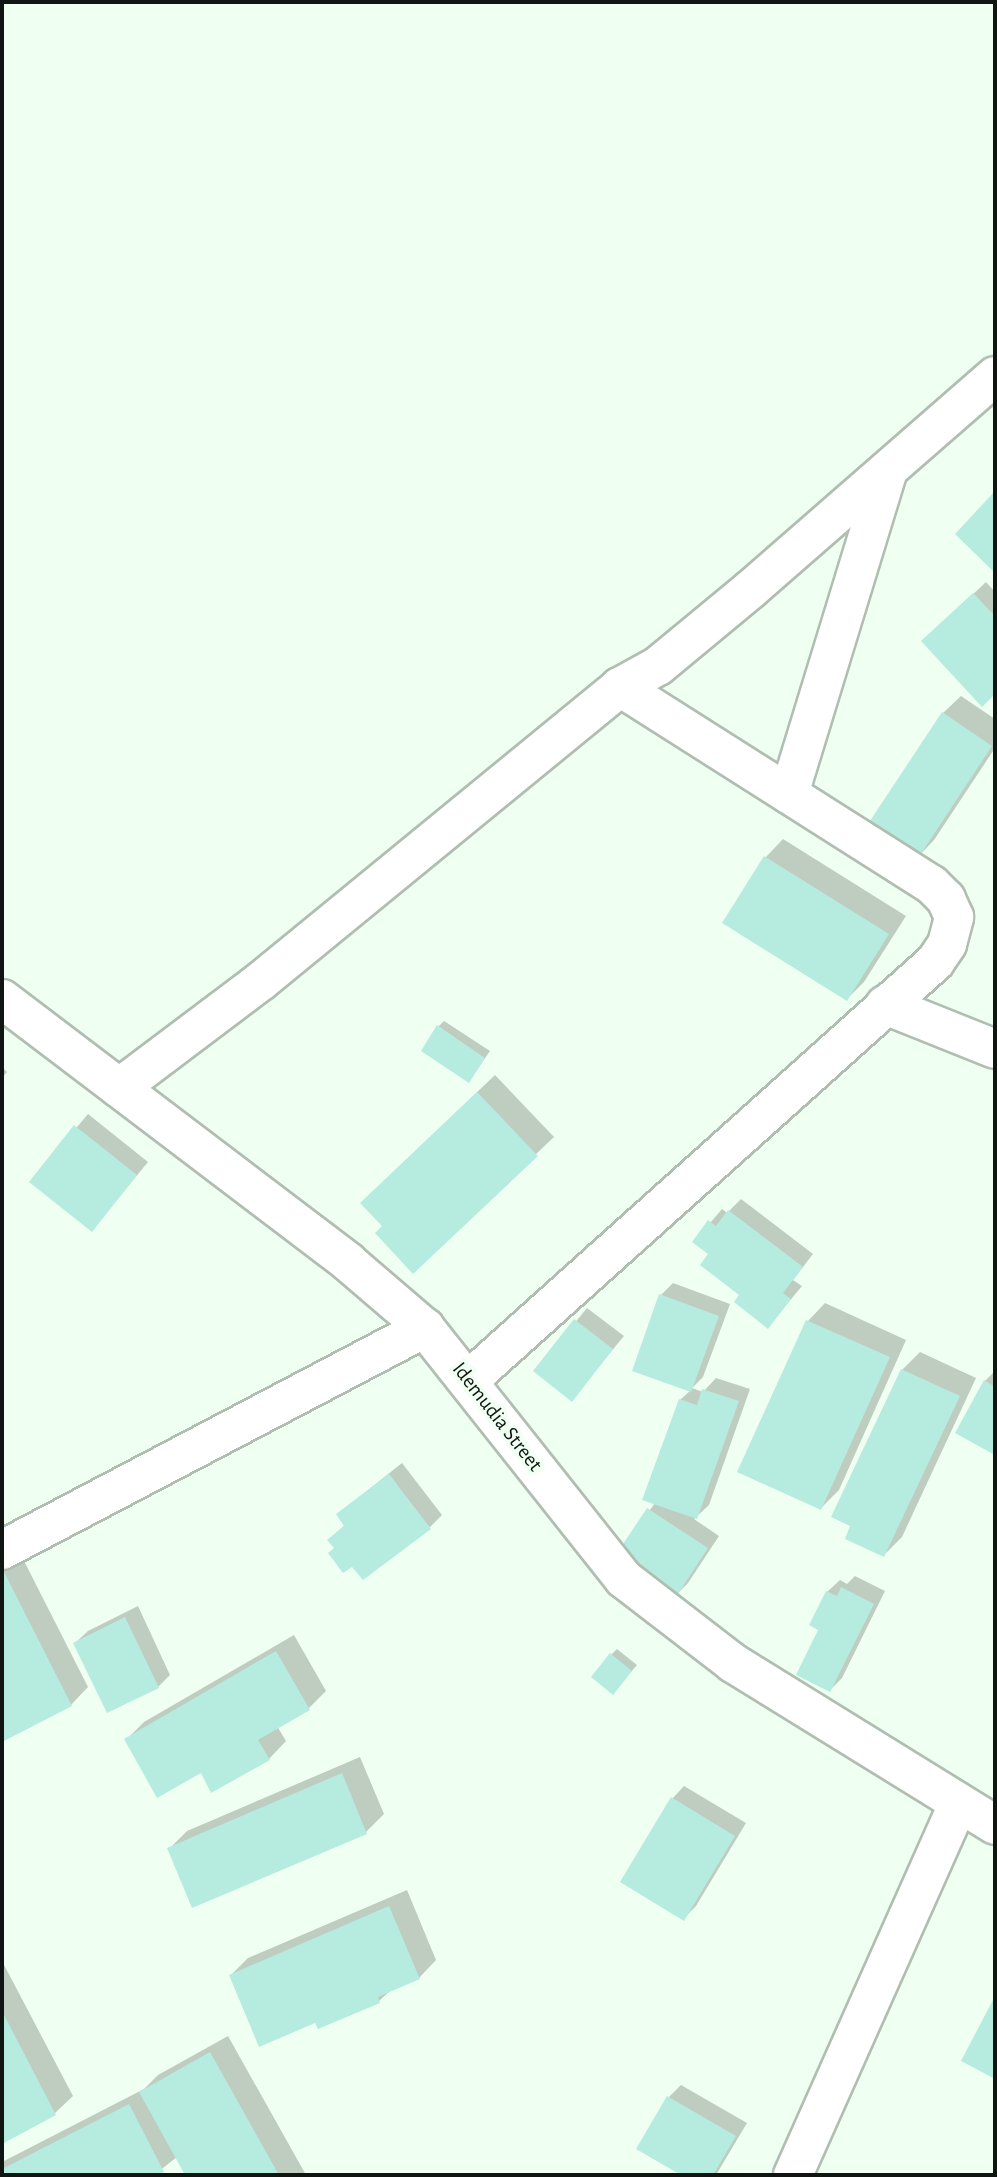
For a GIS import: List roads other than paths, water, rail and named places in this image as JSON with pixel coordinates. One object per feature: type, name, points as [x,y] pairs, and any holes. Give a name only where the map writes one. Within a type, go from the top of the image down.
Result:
[{"type":"street","points":[[119,1088],[261,981],[620,687],[658,666],[887,473],[995,376]]},
{"type":"street","points":[[789,794],[887,473]]},
{"type":"street","points":[[469,1380],[935,962],[947,944],[954,918],[946,899],[932,886],[620,687]]},
{"type":"street","name":"Idemudia Street","points":[[2,999],[348,1262],[425,1328],[469,1380],[624,1579],[733,1663],[984,1815]]},
{"type":"street","points":[[885,1005],[995,1049]]},
{"type":"street","points":[[2,1550],[425,1328]]},
{"type":"street","points":[[793,2175],[984,1815]]}]
